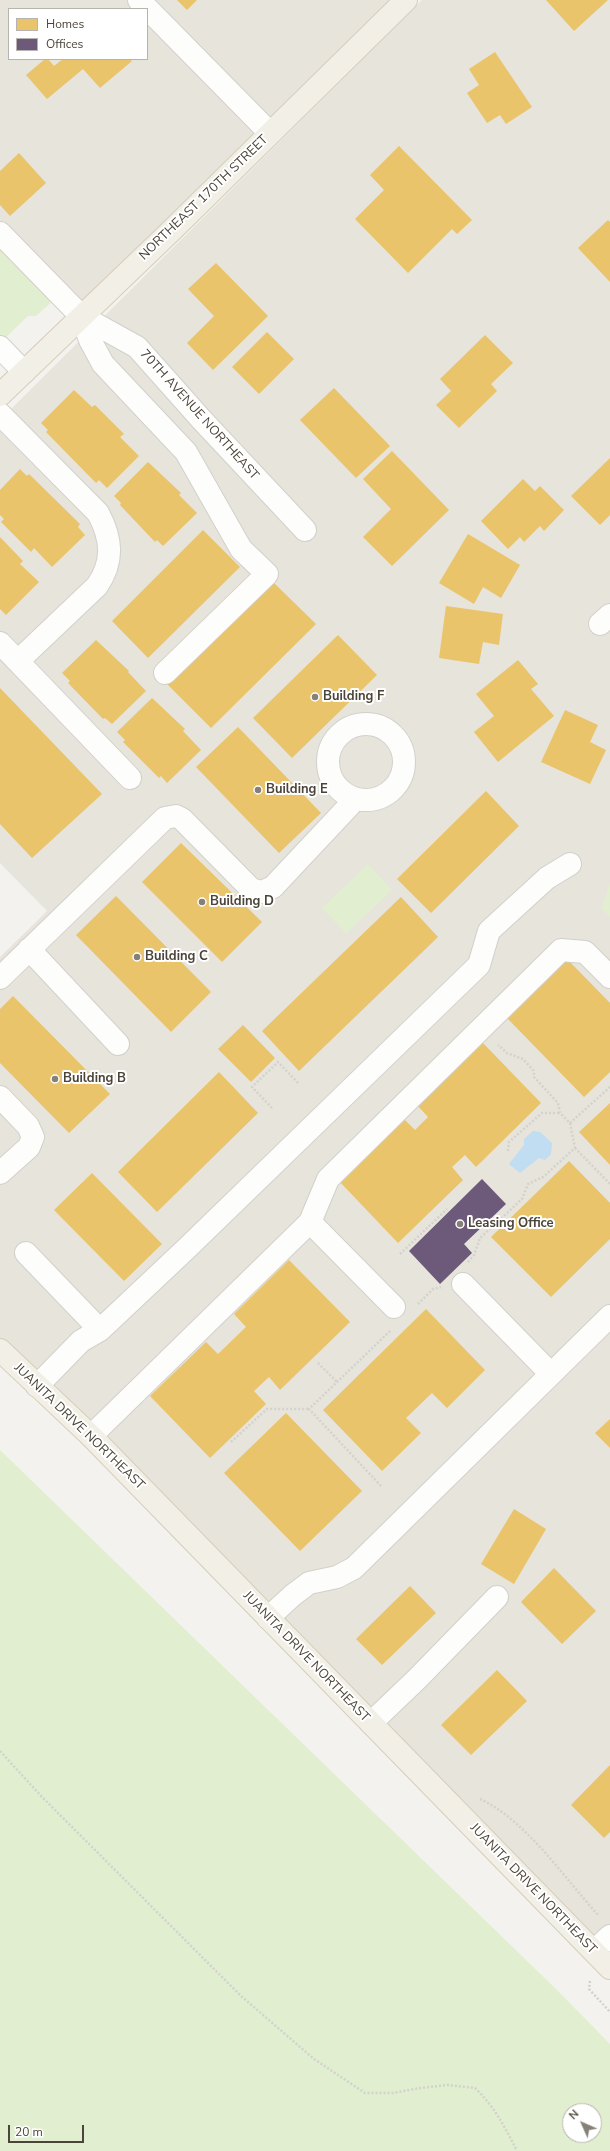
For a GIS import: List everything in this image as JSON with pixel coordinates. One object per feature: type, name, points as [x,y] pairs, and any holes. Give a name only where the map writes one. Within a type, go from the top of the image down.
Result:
[{"type":"main road","name":"NORTHEAST 170TH STREET","points":[[0,395],[171,231],[406,0]]},
{"type":"main road","name":"JUANITA DRIVE NORTHEAST","points":[[0,1350],[91,1436],[610,1968]]},
{"type":"street","points":[[139,0],[147,8]]},
{"type":"street","points":[[148,9],[270,133]]},
{"type":"street","name":"70TH AVENUE NORTHEAST","points":[[0,232],[81,316],[137,347],[201,419],[306,530]]},
{"type":"street","name":"70TH AVENUE NORTHEAST","points":[[81,316],[90,340],[103,364],[186,452],[241,549],[267,574],[165,673]]},
{"type":"street","points":[[0,347],[24,372]]},
{"type":"street","points":[[0,414],[98,513],[106,529],[110,544],[110,560],[104,576],[97,586],[18,661]]},
{"type":"street","points":[[0,643],[130,778]]},
{"type":"street","points":[[0,978],[165,818],[176,816],[182,819],[252,889],[262,892],[273,887],[350,805],[354,798]]},
{"type":"street","points":[[37,1386],[81,1341],[100,1330],[479,965],[489,931],[547,878],[570,864]]},
{"type":"street","points":[[29,949],[118,1044]]},
{"type":"street","points":[[91,1436],[310,1222],[328,1179],[561,950],[585,952],[610,977]]},
{"type":"street","points":[[0,1097],[28,1126],[33,1137],[29,1147],[0,1173]]},
{"type":"street","points":[[310,1222],[401,1313]]},
{"type":"street","points":[[26,1253],[100,1330]]},
{"type":"street","points":[[463,1275],[551,1374]]},
{"type":"street","points":[[268,1618],[309,1583],[336,1577],[354,1568],[610,1316]]},
{"type":"street","points":[[371,1723],[418,1678],[497,1597]]},
{"type":"street","points":[[594,1951],[610,1936]]},
{"type":"path","points":[[481,1029],[506,1053],[523,1058],[534,1072],[534,1077],[558,1103],[560,1113],[570,1124],[574,1148],[610,1184]]},
{"type":"path","points":[[272,1108],[252,1087],[278,1062],[298,1083]]},
{"type":"path","points":[[570,1124],[610,1087]]},
{"type":"path","points":[[508,1151],[509,1142],[542,1113],[560,1113]]},
{"type":"path","points":[[463,1275],[474,1255],[480,1238],[522,1199],[528,1184],[543,1177],[574,1148]]},
{"type":"path","points":[[400,1254],[447,1209]]},
{"type":"path","points":[[231,1442],[267,1409],[309,1409],[337,1382],[401,1313],[433,1289],[442,1286]]},
{"type":"path","points":[[318,1363],[337,1382]]},
{"type":"path","points":[[309,1409],[381,1486]]},
{"type":"path","points":[[0,1751],[42,1797],[241,1996],[314,2059],[365,2093],[393,2093],[448,2085],[475,2088],[487,2100],[502,2120],[517,2151]]},
{"type":"shaded area","points":[[0,0],[406,0],[81,316],[0,236]]},
{"type":"shaded area","points":[[422,0],[610,0],[610,1955],[0,1341],[0,957],[47,911],[0,863],[0,420]]},
{"type":"green space","points":[[0,246],[54,300],[36,316],[28,316],[0,343]]},
{"type":"green space","points":[[368,864],[392,890],[346,934],[322,908]]},
{"type":"green space","points":[[610,883],[610,917],[601,908]]},
{"type":"green space","points":[[0,1450],[557,1990],[610,2044],[610,2151],[0,2151]]},
{"type":"water","points":[[533,1131],[540,1132],[552,1143],[551,1154],[545,1160],[539,1158],[520,1173],[509,1164],[524,1145],[524,1139]]},
{"type":"building: Homes","points":[[177,0],[197,0],[187,10]]},
{"type":"building: Homes","points":[[546,0],[608,0],[574,31]]},
{"type":"building: Homes","points":[[495,52],[532,107],[506,124],[500,115],[487,123],[467,93],[479,85],[469,69]]},
{"type":"building: Homes","points":[[44,60],[49,60],[54,66],[62,60],[132,61],[100,88],[83,69],[47,99],[26,75]]},
{"type":"building: Homes","points":[[399,146],[472,220],[457,234],[452,229],[408,273],[355,219],[384,190],[370,175]]},
{"type":"building: Homes","points":[[19,153],[46,183],[10,216],[0,205],[0,171]]},
{"type":"building: Homes","points":[[608,220],[610,222],[610,282],[578,248]]},
{"type":"building: Homes","points":[[216,263],[268,316],[213,370],[187,343],[214,316],[188,289]]},
{"type":"building: Homes","points":[[267,332],[294,359],[259,394],[232,367]]},
{"type":"building: Homes","points":[[485,335],[513,363],[491,384],[497,391],[459,428],[436,405],[451,391],[440,379]]},
{"type":"building: Homes","points":[[334,388],[390,446],[356,478],[300,420]]},
{"type":"building: Homes","points":[[74,390],[92,407],[95,405],[124,434],[120,437],[139,456],[107,488],[99,480],[96,483],[46,432],[48,430],[41,423]]},
{"type":"building: Homes","points":[[392,451],[449,510],[392,566],[363,537],[391,509],[363,479]]},
{"type":"building: Homes","points":[[610,458],[610,515],[600,525],[571,496]]},
{"type":"building: Homes","points":[[148,462],[181,493],[179,495],[197,513],[163,546],[157,540],[155,542],[120,505],[121,503],[114,496]]},
{"type":"building: Homes","points":[[20,469],[27,476],[29,474],[80,524],[78,527],[85,535],[52,567],[34,548],[31,552],[1,522],[4,519],[0,515],[0,490]]},
{"type":"building: Homes","points":[[523,479],[535,491],[540,486],[564,510],[544,531],[540,526],[524,542],[520,537],[508,549],[481,521]]},
{"type":"building: Homes","points":[[203,530],[240,567],[148,658],[112,621]]},
{"type":"building: Homes","points":[[468,534],[520,565],[501,598],[483,587],[474,604],[439,583]]},
{"type":"building: Homes","points":[[0,537],[23,561],[20,564],[39,582],[6,615],[0,609]]},
{"type":"building: Homes","points":[[272,581],[316,624],[211,728],[167,684]]},
{"type":"building: Homes","points":[[446,606],[503,614],[499,645],[483,642],[479,664],[439,658]]},
{"type":"building: Homes","name":"Building F","points":[[338,635],[377,675],[292,758],[253,718]]},
{"type":"building: Homes","points":[[96,640],[129,671],[128,672],[146,691],[112,724],[105,718],[103,719],[68,683],[70,681],[62,673]]},
{"type":"building: Homes","points":[[518,660],[538,684],[531,689],[554,716],[498,762],[474,732],[494,716],[476,694]]},
{"type":"building: Homes","points":[[0,688],[102,794],[32,858],[0,824]]},
{"type":"building: Homes","points":[[152,698],[185,729],[183,731],[201,750],[167,783],[161,776],[159,778],[123,742],[125,740],[117,732]]},
{"type":"building: Homes","points":[[565,710],[598,725],[590,742],[606,750],[590,784],[541,762]]},
{"type":"building: Homes","name":"Building E","points":[[238,727],[321,813],[279,853],[196,767]]},
{"type":"building: Homes","points":[[486,791],[519,826],[431,913],[397,879]]},
{"type":"building: Homes","name":"Building D","points":[[181,843],[262,922],[222,962],[142,882]]},
{"type":"building: Homes","name":"Building C","points":[[116,896],[211,992],[171,1032],[76,935]]},
{"type":"building: Homes","points":[[401,897],[438,937],[299,1071],[262,1031]]},
{"type":"building: Homes","points":[[567,959],[610,1003],[610,1072],[584,1097],[507,1018]]},
{"type":"building: Homes","name":"Building B","points":[[13,996],[110,1094],[69,1133],[0,1063],[0,1009]]},
{"type":"building: Homes","points":[[243,1025],[275,1058],[251,1082],[218,1049]]},
{"type":"building: Homes","points":[[482,1042],[541,1103],[476,1167],[465,1155],[452,1167],[463,1180],[398,1243],[339,1181],[404,1119],[415,1130],[428,1117],[417,1105]]},
{"type":"building: Homes","points":[[219,1072],[258,1113],[157,1212],[118,1172]]},
{"type":"building: Homes","points":[[610,1103],[610,1165],[579,1132]]},
{"type":"building: Homes","points":[[569,1161],[610,1203],[610,1239],[551,1297],[491,1237]]},
{"type":"building: Homes","points":[[92,1173],[162,1244],[124,1281],[54,1210]]},
{"type":"building: Homes","points":[[289,1260],[350,1322],[280,1390],[269,1377],[254,1391],[266,1404],[210,1458],[150,1396],[206,1342],[218,1354],[246,1327],[234,1314]]},
{"type":"building: Homes","points":[[426,1309],[485,1370],[447,1408],[432,1393],[406,1418],[421,1433],[382,1471],[323,1410]]},
{"type":"building: Homes","points":[[286,1413],[362,1491],[300,1551],[224,1473]]},
{"type":"building: Homes","points":[[610,1419],[610,1448],[595,1433]]},
{"type":"building: Homes","points":[[514,1509],[546,1529],[514,1584],[481,1564]]},
{"type":"building: Homes","points":[[554,1568],[596,1611],[562,1644],[521,1602]]},
{"type":"building: Homes","points":[[410,1586],[436,1613],[382,1665],[356,1639]]},
{"type":"building: Homes","points":[[497,1670],[527,1701],[471,1755],[441,1725]]},
{"type":"building: Homes","points":[[610,1765],[610,1832],[604,1838],[571,1805]]},
{"type":"building: Offices","name":"Leasing Office","points":[[482,1179],[506,1204],[464,1244],[472,1253],[440,1284],[409,1251]]},
{"type":"place","name":"Building F","points":[[315,697]]},
{"type":"place","name":"Building E","points":[[258,790]]},
{"type":"place","name":"Building D","points":[[202,902]]},
{"type":"place","name":"Building C","points":[[137,957]]},
{"type":"place","name":"Building B","points":[[55,1079]]},
{"type":"place","name":"Leasing Office","points":[[460,1224]]}]
